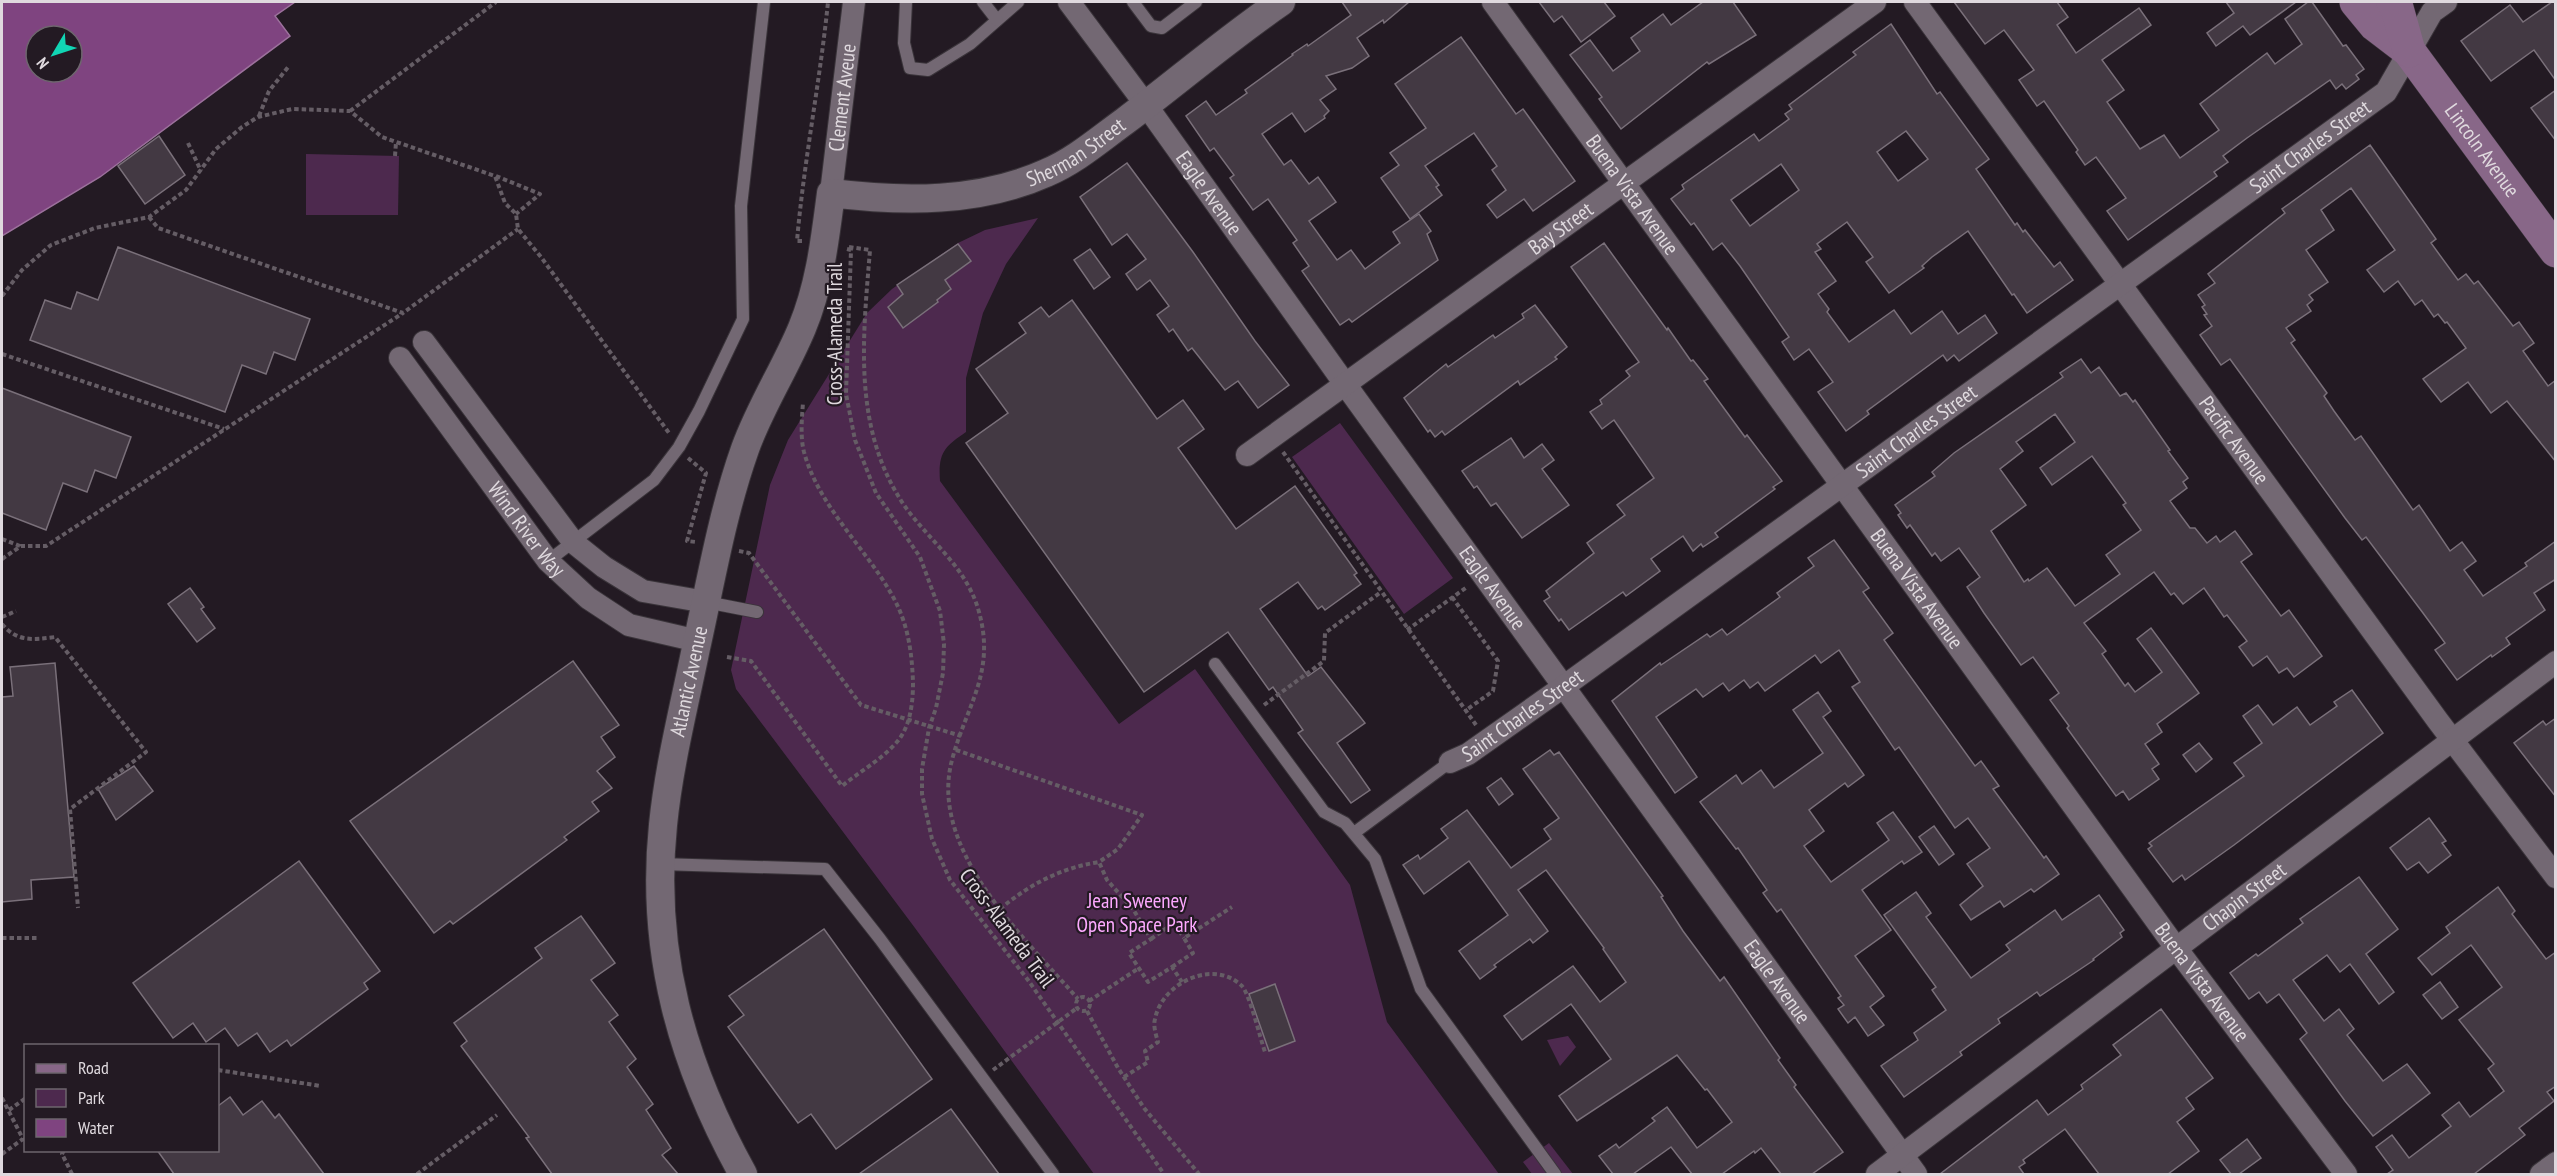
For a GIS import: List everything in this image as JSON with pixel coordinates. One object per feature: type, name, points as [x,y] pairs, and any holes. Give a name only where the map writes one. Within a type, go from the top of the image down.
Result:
[{"type":"main road","name":"Lincoln Avenue","points":[[2356,2],[2375,26],[2409,51],[2556,251]]},
{"type":"main road","name":"Lincoln Avenue","points":[[2393,2],[2397,8],[2409,51]]},
{"type":"street","name":"Clement Aveue","points":[[831,193],[854,2]]},
{"type":"street","name":"Eagle Avenue","points":[[1069,2],[1146,105],[1916,1174]]},
{"type":"street","name":"Sherman Street","points":[[831,193],[900,200],[947,198],[1004,188],[1047,173],[1087,149],[1281,2]]},
{"type":"street","name":"Buena Vista Avenue","points":[[1493,2],[2176,948],[2346,1174]]},
{"type":"street","name":"Bay Street","points":[[1247,455],[1875,2]]},
{"type":"street","name":"Pacific Avenue","points":[[1916,2],[2452,739],[2556,877]]},
{"type":"street","name":"Saint Charles Street","points":[[1450,762],[1468,754],[1563,687],[2121,286],[2386,92],[2432,12],[2446,2]]},
{"type":"street","name":"Atlantic Avenue","points":[[743,1174],[704,1096],[689,1059],[677,1017],[663,939],[660,864],[668,787],[731,489],[747,445],[803,325],[818,278],[831,193]]},
{"type":"street","name":"Wind River Way","points":[[424,342],[574,543],[604,567],[643,591],[706,602]]},
{"type":"street","name":"Wind River Way","points":[[400,358],[548,561],[588,598],[629,625],[698,641]]},
{"type":"street","name":"Chapin Street","points":[[1877,1174],[2556,662]]},
{"type":"street","points":[[2541,1174],[2556,1163]]},
{"type":"lane","points":[[548,561],[654,480],[679,447],[699,411],[743,319],[741,206],[764,2]]},
{"type":"lane","points":[[906,2],[903,43],[910,68],[928,70],[970,44],[1018,2]]},
{"type":"lane","points":[[983,2],[997,20]]},
{"type":"lane","points":[[1133,2],[1151,26],[1162,28],[1196,2]]},
{"type":"lane","points":[[706,602],[756,612]]},
{"type":"lane","points":[[1215,664],[1323,812],[1345,823],[1375,859],[1421,988],[1555,1174]]},
{"type":"lane","name":"Saint Charles Street","points":[[1354,833],[1450,762]]},
{"type":"lane","points":[[660,864],[825,869],[1053,1174]]},
{"type":"path","points":[[350,111],[496,2]]},
{"type":"path","name":"Cross-Alameda Trail","points":[[828,2],[822,60],[802,180],[797,241],[870,250],[864,388],[868,422],[878,454],[891,483],[905,505],[957,567],[969,586],[979,611],[984,640],[983,663],[977,694],[951,762],[949,796],[955,834],[984,887],[1022,939],[1078,999]]},
{"type":"path","points":[[258,117],[269,91],[289,66]]},
{"type":"path","points":[[2,296],[22,270],[51,245],[95,228],[148,217],[186,190],[216,149],[242,127],[258,117],[292,109],[350,111],[382,137],[540,194],[516,214]]},
{"type":"path","points":[[395,156],[396,142]]},
{"type":"path","points":[[188,143],[201,171]]},
{"type":"path","points":[[495,176],[505,203],[516,214],[518,229],[541,257],[691,463],[706,473],[687,541],[698,542]]},
{"type":"path","points":[[148,217],[158,228],[403,312]]},
{"type":"path","points":[[2,539],[21,546],[46,546],[403,312],[518,229]]},
{"type":"path","name":"Cross-Alameda Trail","points":[[824,244],[851,250],[846,394],[855,440],[876,493],[920,557],[940,611],[944,645],[943,673],[936,708],[929,728],[922,769],[922,794],[932,839],[950,880],[998,940],[1058,1022],[1164,1174]]},
{"type":"path","points":[[2,354],[224,429]]},
{"type":"path","points":[[727,657],[751,661],[842,786],[896,744],[906,729],[913,699],[912,657],[907,630],[893,596],[832,509],[816,482],[804,451],[803,402]]},
{"type":"path","points":[[1272,436],[1487,741]]},
{"type":"path","points":[[2,559],[21,546]]},
{"type":"path","points":[[741,552],[749,553],[861,705],[929,728],[961,736]]},
{"type":"path","points":[[1407,630],[1483,575]]},
{"type":"path","points":[[1252,714],[1324,661],[1325,633],[1381,592]]},
{"type":"path","points":[[1452,597],[1498,661],[1493,691],[1466,711]]},
{"type":"path","points":[[2,617],[16,612]]},
{"type":"path","points":[[2,624],[10,633],[29,641],[55,637],[146,752],[70,809],[78,908]]},
{"type":"path","points":[[956,750],[1142,815],[1118,849],[1099,862],[1059,872],[1038,882],[1000,909]]},
{"type":"path","points":[[1099,862],[1107,880],[1133,909],[1150,939]]},
{"type":"path","points":[[1184,938],[1232,908]]},
{"type":"path","points":[[1174,923],[1184,938],[1193,953],[1148,982],[1129,953],[1174,923]]},
{"type":"path","points":[[2,938],[39,938]]},
{"type":"path","points":[[1172,967],[1182,982]]},
{"type":"path","points":[[1089,1001],[1139,968]]},
{"type":"path","points":[[1124,1077],[1148,1062],[1145,1051],[1158,1042],[1154,1021],[1160,1004],[1182,982],[1209,974],[1231,977],[1244,988],[1265,1052]]},
{"type":"path","points":[[982,1079],[1077,1008],[1078,999],[1085,998],[1089,1001]]},
{"type":"path","points":[[1087,1011],[1090,1007],[1089,1001]]},
{"type":"path","points":[[1077,1008],[1080,1011],[1087,1011]]},
{"type":"path","points":[[1087,1011],[1144,1108],[1199,1174]]},
{"type":"path","points":[[219,1070],[321,1086]]},
{"type":"path","points":[[2,1098],[23,1139],[2,1154]]},
{"type":"path","points":[[9,1110],[24,1099]]},
{"type":"path","points":[[417,1174],[497,1115]]},
{"type":"path","points":[[63,1152],[72,1174]]},
{"type":"green space","points":[[306,154],[399,156],[398,215],[306,215]]},
{"type":"green space","name":"Jean Sweeney Open Space Park","points":[[1038,218],[1006,264],[983,313],[966,378],[966,432],[952,442],[944,452],[940,464],[940,481],[1119,724],[1195,669],[1350,885],[1387,1022],[1499,1174],[1094,1174],[915,928],[736,689],[731,670],[770,485],[788,440],[867,313],[892,289],[958,243],[985,230]]},
{"type":"green space","points":[[1340,423],[1453,578],[1404,614],[1292,457]]},
{"type":"green space","points":[[1568,1036],[1576,1047],[1560,1066],[1547,1040]]},
{"type":"green space","points":[[1549,1143],[1573,1174],[1532,1174],[1523,1162]]},
{"type":"water","points":[[2,2],[295,2],[275,16],[290,36],[100,177],[2,236]]},
{"type":"building","points":[[1342,2],[1409,2],[1384,23],[1383,20],[1357,38],[1369,56],[1352,68],[1326,76],[1336,89],[1320,100],[1329,111],[1324,116],[1325,118],[1305,132],[1292,113],[1262,134],[1284,165],[1291,160],[1309,184],[1318,177],[1336,202],[1309,221],[1337,260],[1351,250],[1365,269],[1400,243],[1393,232],[1419,214],[1431,231],[1427,234],[1438,260],[1352,322],[1349,319],[1340,325],[1302,271],[1309,266],[1293,243],[1297,240],[1268,199],[1253,210],[1230,178],[1234,175],[1214,148],[1210,151],[1186,116],[1206,101],[1216,115],[1247,93],[1245,90],[1292,54],[1307,44],[1308,46],[1351,15]]},
{"type":"building","points":[[1539,2],[1604,2],[1615,16],[1581,42],[1562,16],[1554,22]]},
{"type":"building","points":[[1703,2],[1733,2],[1756,35],[1709,64],[1707,62],[1621,129],[1599,99],[1602,97],[1570,55],[1590,40],[1613,71],[1640,51],[1631,38],[1663,14],[1671,25]]},
{"type":"building","points":[[1954,2],[2057,2],[2068,17],[2057,25],[2076,53],[2139,8],[2151,25],[2102,60],[2124,90],[2107,102],[2140,149],[2164,135],[2180,158],[2219,130],[2200,104],[2267,53],[2275,64],[2302,44],[2285,19],[2308,2],[2312,2],[2343,46],[2346,45],[2364,69],[2356,75],[2359,79],[2346,89],[2342,84],[2336,89],[2330,80],[2247,138],[2223,156],[2228,162],[2214,172],[2217,176],[2128,240],[2107,211],[2126,198],[2096,157],[2085,165],[2076,152],[2078,150],[2044,101],[2037,106],[2019,80],[2034,70],[2004,30],[1985,44]]},
{"type":"building","points":[[2226,2],[2296,2],[2250,35],[2243,26],[2216,46],[2207,33],[2234,13]]},
{"type":"building","points":[[2552,2],[2556,2],[2556,81],[2534,50],[2491,81],[2461,41],[2510,5],[2523,22]]},
{"type":"building","points":[[1891,24],[1937,94],[1940,92],[1989,159],[1976,169],[2015,225],[2017,223],[2023,232],[2025,230],[2054,267],[2060,262],[2073,280],[2027,313],[1968,231],[1932,257],[1922,266],[1924,268],[1889,293],[1866,262],[1873,257],[1847,222],[1817,244],[1821,249],[1815,252],[1836,281],[1818,294],[1829,309],[1827,312],[1849,342],[1894,310],[1911,334],[1942,311],[1958,334],[1985,315],[1997,333],[1959,361],[1954,355],[1947,361],[1943,355],[1867,411],[1869,414],[1846,431],[1818,392],[1833,382],[1809,349],[1794,360],[1782,342],[1789,337],[1740,266],[1722,243],[1713,250],[1694,223],[1691,225],[1671,199],[1684,189],[1682,185],[1754,134],[1759,141],[1789,119],[1785,114],[1792,109],[1789,105],[1856,55],[1853,52]],"holes":[[[1906,131],[1928,159],[1898,181],[1877,152]],[[1781,164],[1799,190],[1750,226],[1731,200]]]},
{"type":"building","points":[[1461,37],[1516,114],[1523,109],[1575,181],[1533,211],[1524,199],[1497,218],[1487,205],[1506,190],[1492,170],[1497,166],[1474,133],[1425,166],[1439,185],[1436,187],[1442,195],[1410,219],[1381,178],[1399,165],[1390,153],[1426,128],[1395,84]]},
{"type":"building","points":[[2556,90],[2556,141],[2531,108]]},
{"type":"building","points":[[159,136],[185,175],[145,204],[118,166]]},
{"type":"building","points":[[2370,145],[2436,239],[2431,243],[2458,280],[2466,274],[2474,284],[2478,281],[2513,326],[2519,322],[2534,343],[2523,351],[2548,386],[2556,380],[2556,462],[2507,401],[2491,413],[2468,382],[2441,402],[2423,379],[2466,348],[2447,322],[2445,323],[2438,314],[2434,317],[2422,300],[2415,305],[2398,281],[2384,292],[2367,270],[2395,250],[2351,188],[2321,210],[2334,230],[2306,250],[2328,282],[2309,295],[2313,300],[2307,305],[2311,311],[2286,328],[2295,340],[2291,343],[2327,393],[2324,396],[2334,411],[2355,440],[2361,436],[2413,510],[2419,505],[2450,551],[2462,542],[2476,561],[2464,570],[2483,596],[2527,566],[2525,563],[2556,541],[2556,579],[2534,593],[2545,610],[2506,638],[2510,644],[2457,680],[2435,650],[2445,643],[2423,613],[2366,537],[2362,540],[2345,518],[2230,359],[2221,365],[2200,335],[2212,326],[2204,315],[2207,314],[2202,307],[2205,305],[2198,295],[2215,283],[2208,274],[2285,213],[2282,209]]},
{"type":"building","points":[[1127,163],[1289,385],[1258,408],[1238,381],[1225,390],[1192,348],[1188,351],[1173,329],[1169,332],[1157,315],[1169,306],[1150,280],[1137,290],[1126,274],[1146,259],[1127,234],[1112,245],[1080,197]]},
{"type":"building","points":[[1604,243],[1667,330],[1668,328],[1691,361],[1693,360],[1708,379],[1704,381],[1745,437],[1747,435],[1782,481],[1773,487],[1775,489],[1715,533],[1718,537],[1703,547],[1701,544],[1693,551],[1683,536],[1651,559],[1660,571],[1626,596],[1623,592],[1569,630],[1544,601],[1550,597],[1546,591],[1594,553],[1587,543],[1625,515],[1617,505],[1654,478],[1614,420],[1602,429],[1590,412],[1602,404],[1600,400],[1630,376],[1626,371],[1639,362],[1571,267]]},
{"type":"building","points":[[958,244],[971,261],[945,280],[951,289],[937,300],[938,302],[903,328],[888,307],[903,294],[897,285]]},
{"type":"building","points":[[118,247],[310,319],[295,360],[274,352],[266,374],[242,365],[225,412],[30,340],[45,300],[71,309],[77,292],[98,300]]},
{"type":"building","points":[[1090,249],[1110,277],[1094,289],[1074,260]]},
{"type":"building","points":[[1072,300],[1157,419],[1183,400],[1204,429],[1178,448],[1236,529],[1295,486],[1357,573],[1354,575],[1361,584],[1325,610],[1322,606],[1318,609],[1298,582],[1260,609],[1308,676],[1321,667],[1365,723],[1337,743],[1370,790],[1351,803],[1298,733],[1303,730],[1273,687],[1269,690],[1228,632],[1144,692],[966,443],[1008,413],[976,369],[1026,333],[1019,323],[1041,307],[1049,317]]},
{"type":"building","points":[[1535,305],[1567,347],[1555,357],[1557,359],[1520,385],[1518,381],[1445,435],[1442,431],[1435,437],[1430,430],[1428,432],[1404,398],[1446,364],[1448,367],[1493,335],[1495,338],[1524,318],[1522,314]]},
{"type":"building","points":[[2081,359],[2091,373],[2099,367],[2120,396],[2126,393],[2133,402],[2135,400],[2188,478],[2183,482],[2187,488],[2170,501],[2190,528],[2195,528],[2207,543],[2216,536],[2220,542],[2235,531],[2252,554],[2241,562],[2281,616],[2289,610],[2322,656],[2294,677],[2287,668],[2279,673],[2267,656],[2253,666],[2239,647],[2247,641],[2227,615],[2224,617],[2204,588],[2183,604],[2174,593],[2171,595],[2154,572],[2084,623],[2106,651],[2102,654],[2125,686],[2128,683],[2135,692],[2162,672],[2137,639],[2151,628],[2199,693],[2157,724],[2162,732],[2145,744],[2159,764],[2152,769],[2159,779],[2129,800],[2123,791],[2116,796],[2067,728],[2069,726],[2050,700],[2059,693],[2033,657],[2021,665],[1984,613],[1967,587],[1980,577],[1959,548],[1941,561],[1935,553],[1932,556],[1910,525],[1907,528],[1898,515],[1901,513],[1895,505],[1935,476],[1932,472],[1954,453],[2063,377],[2060,373]],"holes":[[[2055,414],[2075,442],[2040,468],[2052,485],[2092,456],[2126,503],[2123,505],[2141,530],[2106,555],[2120,574],[2075,606],[2047,568],[2024,582],[1991,531],[2026,505],[2000,469],[2023,451],[2016,442]]]},
{"type":"building","points":[[2,388],[131,437],[116,478],[95,470],[87,492],[63,483],[46,530],[2,513]]},
{"type":"building","points":[[1511,438],[1524,458],[1542,444],[1554,460],[1542,469],[1569,505],[1522,538],[1496,503],[1491,506],[1477,486],[1474,488],[1462,471]]},
{"type":"building","points":[[1834,540],[1869,588],[1863,592],[1893,633],[1884,640],[1975,766],[1981,761],[1999,786],[1993,789],[2044,858],[2046,856],[2059,874],[2034,892],[2031,889],[2004,907],[2000,901],[1971,920],[1960,905],[1983,886],[1967,864],[1990,848],[1968,818],[1955,828],[1899,747],[1895,750],[1852,687],[1860,682],[1839,650],[1821,663],[1815,655],[1765,691],[1758,682],[1750,688],[1744,680],[1729,691],[1723,683],[1703,697],[1696,689],[1656,717],[1697,777],[1675,793],[1612,701],[1660,663],[1661,665],[1707,634],[1710,637],[1722,629],[1727,635],[1780,597],[1777,593],[1814,566],[1808,558]]},
{"type":"building","points":[[190,588],[204,607],[201,609],[215,628],[197,642],[168,604]]},
{"type":"building","points":[[573,661],[619,725],[601,737],[615,757],[597,771],[612,788],[592,802],[599,811],[564,837],[567,840],[453,924],[450,921],[434,933],[350,821]]},
{"type":"building","points":[[55,663],[74,877],[31,880],[32,899],[2,902],[2,697],[13,696],[10,667]]},
{"type":"building","points":[[2352,690],[2383,733],[2185,880],[2182,875],[2173,882],[2148,849],[2152,846],[2149,843],[2244,776],[2234,763],[2262,743],[2243,716],[2258,705],[2273,725],[2297,707],[2310,725],[2337,706],[2334,702]]},
{"type":"building","points":[[1818,692],[1831,711],[1823,717],[1864,775],[1848,787],[1845,783],[1809,810],[1824,831],[1804,846],[1831,882],[1889,840],[1877,823],[1893,812],[1922,852],[1904,864],[1902,861],[1862,890],[1891,930],[1855,956],[1884,996],[1870,1007],[1884,1025],[1868,1036],[1855,1017],[1848,1023],[1838,1009],[1844,1005],[1838,998],[1841,996],[1781,909],[1777,912],[1763,893],[1767,890],[1738,848],[1736,849],[1700,802],[1736,775],[1742,784],[1761,770],[1774,788],[1823,753],[1793,710]]},
{"type":"building","points":[[2556,718],[2556,797],[2514,743],[2543,721],[2546,725]]},
{"type":"building","points":[[2199,743],[2212,759],[2196,772],[2183,755]]},
{"type":"building","points":[[1550,750],[1554,755],[1559,752],[1663,896],[1661,897],[1683,931],[1720,981],[1724,977],[1780,1058],[1778,1060],[1796,1085],[1794,1087],[1843,1152],[1812,1174],[1781,1174],[1761,1148],[1722,1174],[1692,1174],[1671,1147],[1633,1174],[1613,1174],[1599,1156],[1616,1144],[1619,1148],[1655,1121],[1652,1118],[1667,1107],[1697,1148],[1732,1122],[1677,1055],[1577,1121],[1559,1096],[1611,1059],[1571,1004],[1522,1040],[1504,1016],[1573,966],[1600,1002],[1626,982],[1604,948],[1546,870],[1518,890],[1548,931],[1533,943],[1530,939],[1494,965],[1496,967],[1480,979],[1459,951],[1508,915],[1469,861],[1424,894],[1403,865],[1418,855],[1420,859],[1448,838],[1441,829],[1467,810],[1511,868],[1551,839],[1544,829],[1559,818],[1523,769]]},
{"type":"building","points":[[134,766],[153,791],[116,820],[98,789]]},
{"type":"building","points":[[1501,778],[1513,794],[1499,805],[1487,788]]},
{"type":"building","points":[[2429,818],[2446,841],[2442,843],[2451,855],[2428,873],[2419,862],[2407,870],[2390,848]]},
{"type":"building","points":[[1934,826],[1954,854],[1939,865],[1919,837]]},
{"type":"building","points":[[299,861],[380,971],[364,983],[368,989],[291,1046],[287,1040],[270,1052],[257,1033],[238,1046],[225,1028],[206,1042],[193,1023],[173,1038],[133,983]]},
{"type":"building","points":[[2359,877],[2398,929],[2366,954],[2394,992],[2379,1004],[2350,964],[2340,972],[2327,955],[2293,980],[2324,1021],[2339,1009],[2354,1029],[2347,1035],[2383,1081],[2407,1064],[2430,1093],[2373,1136],[2300,1039],[2307,1033],[2279,994],[2267,1003],[2259,992],[2249,999],[2230,973],[2303,923],[2300,919]]},
{"type":"building","points":[[2498,887],[2515,911],[2512,914],[2546,959],[2556,952],[2556,1086],[2547,1092],[2554,1101],[2519,1128],[2525,1135],[2474,1174],[2387,1174],[2393,1170],[2376,1147],[2392,1135],[2409,1158],[2451,1126],[2442,1115],[2459,1102],[2470,1117],[2504,1091],[2488,1069],[2494,1064],[2459,1020],[2502,987],[2471,945],[2432,975],[2418,958],[2450,933],[2446,927]]},
{"type":"building","points":[[1916,892],[1931,913],[1926,917],[1971,978],[2010,950],[2006,945],[2055,910],[2062,920],[2099,895],[2124,930],[2120,933],[2122,937],[2094,960],[2040,996],[2037,992],[1998,1019],[2000,1023],[1960,1052],[1962,1055],[1904,1097],[1881,1066],[1918,1040],[1914,1033],[1946,1010],[1932,990],[1936,987],[1884,915]]},
{"type":"building","points":[[581,916],[615,963],[591,980],[618,1015],[609,1022],[636,1059],[627,1067],[653,1104],[646,1110],[671,1148],[662,1155],[678,1174],[552,1174],[526,1138],[529,1137],[461,1046],[467,1041],[454,1023],[542,958],[535,948]]},
{"type":"building","points":[[824,929],[932,1079],[836,1149],[811,1114],[798,1123],[728,1027],[744,1015],[729,996]]},
{"type":"building","points":[[2440,982],[2458,1007],[2442,1019],[2423,995]]},
{"type":"building","points":[[1275,984],[1295,1041],[1269,1051],[1249,994]]},
{"type":"building","points":[[2161,1009],[2213,1078],[2186,1098],[2194,1109],[2177,1122],[2199,1151],[2168,1174],[2099,1174],[2065,1129],[2023,1160],[2025,1163],[2019,1167],[2024,1174],[1940,1174],[2037,1100],[2048,1115],[2083,1089],[2081,1085],[2121,1055],[2113,1045]]},
{"type":"building","points":[[230,1097],[243,1115],[262,1101],[275,1118],[279,1114],[324,1174],[174,1174],[158,1152],[219,1152],[219,1105]]},
{"type":"building","points":[[951,1109],[999,1174],[859,1174]]},
{"type":"building","points":[[2247,1139],[2261,1158],[2239,1174],[2231,1174],[2220,1160]]}]
